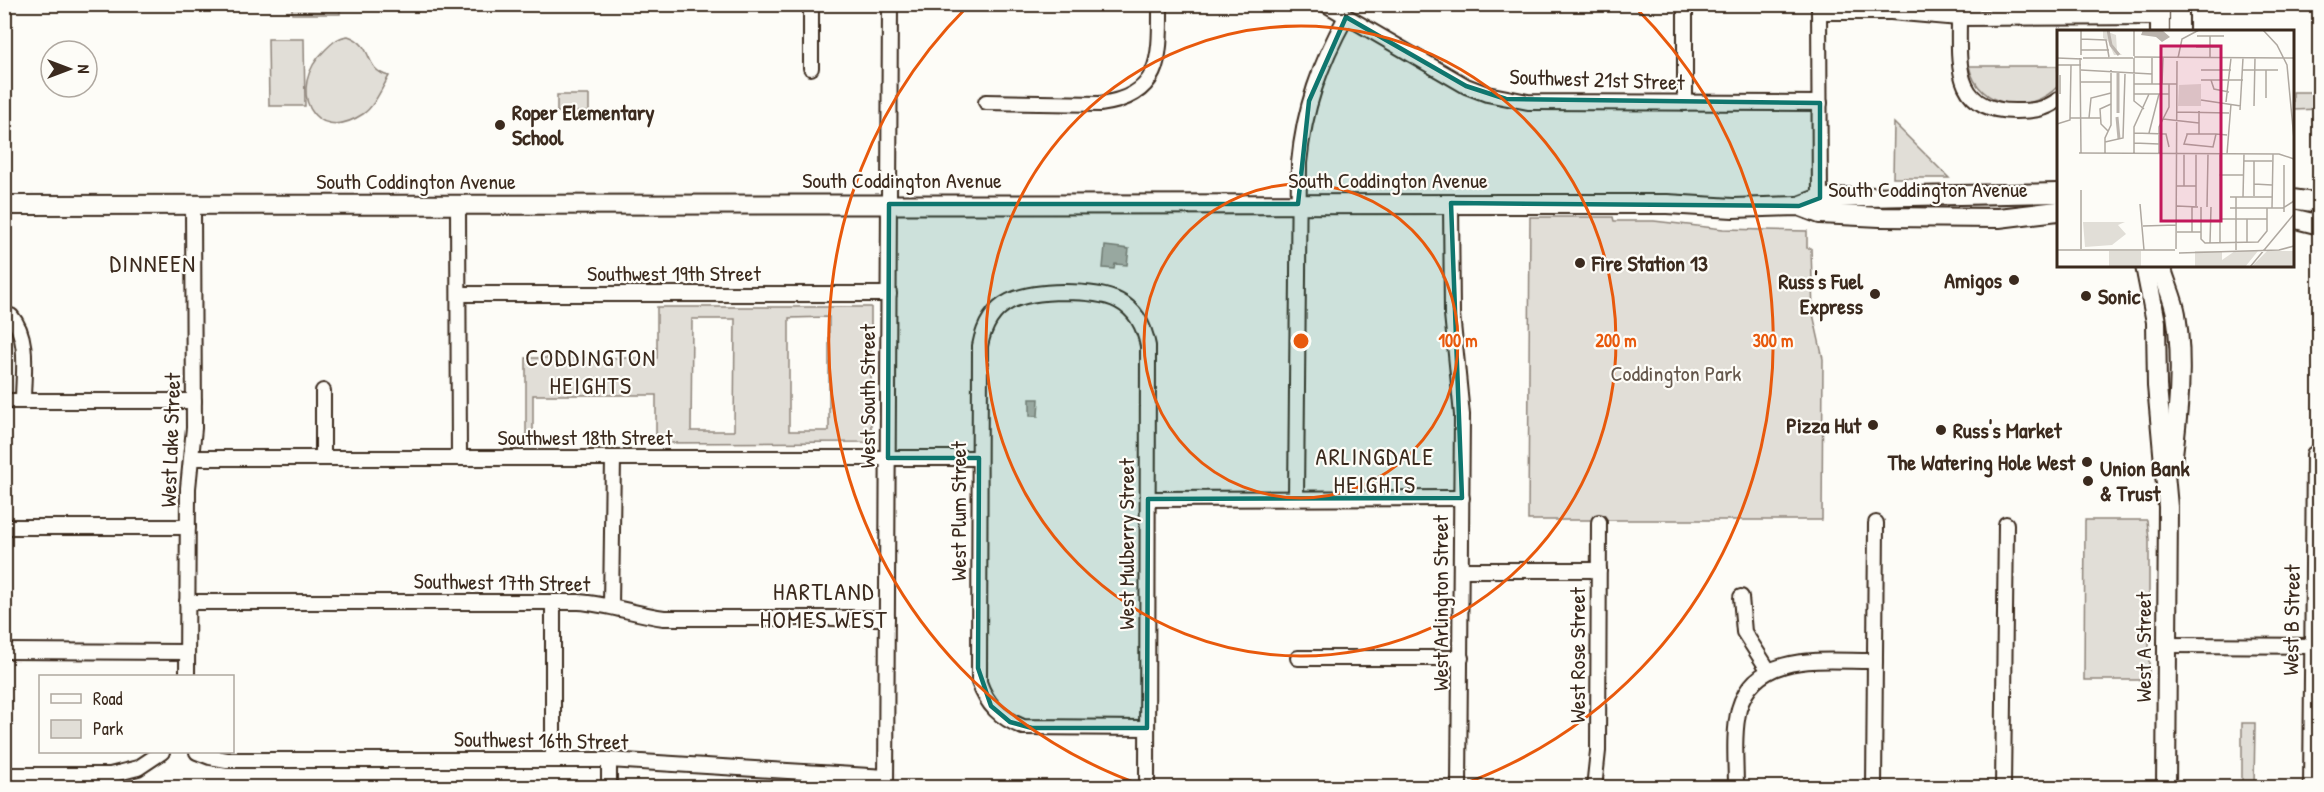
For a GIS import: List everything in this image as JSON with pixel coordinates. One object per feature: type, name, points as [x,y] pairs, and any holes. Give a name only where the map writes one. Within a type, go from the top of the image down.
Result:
[{"type":"main road","points":[[2179,4],[2179,30]]},
{"type":"main road","name":"South Coddington Avenue","points":[[4,205],[1451,203],[1667,204],[1733,208],[1820,206],[2057,193]]},
{"type":"main road","points":[[2294,199],[2319,203]]},
{"type":"main road","name":"South Coddington Avenue","points":[[1820,206],[1998,218],[2057,211]]},
{"type":"main road","points":[[2294,219],[2319,225]]},
{"type":"main road","points":[[2151,269],[2166,321],[2169,361],[2171,367],[2179,370]]},
{"type":"main road","points":[[2151,269],[2156,322],[2157,386],[2166,387],[2169,396],[2168,507]]},
{"type":"main road","name":"West A Street","points":[[2151,269],[2167,274],[2176,316],[2179,370],[2179,400],[2168,507],[2166,788]]},
{"type":"street","points":[[811,4],[811,68]]},
{"type":"street","name":"West South Street","points":[[886,782],[890,4]]},
{"type":"street","points":[[986,102],[1107,103],[1127,98],[1149,85],[1160,51],[1160,4]]},
{"type":"street","name":"Southwest 21st Street","points":[[1325,4],[1466,86],[1506,99],[1528,102],[1820,103]]},
{"type":"street","points":[[1685,4],[1685,103]]},
{"type":"street","points":[[1820,206],[1819,8],[2076,24],[2160,18]]},
{"type":"street","points":[[1296,498],[1299,163],[1309,100],[1322,63],[1346,17]]},
{"type":"street","points":[[1959,18],[1960,76],[1970,95],[1979,102],[2001,111],[2041,110],[2057,101]]},
{"type":"street","name":"West Arlington Street","points":[[1451,203],[1450,279],[1462,416],[1459,788]]},
{"type":"street","name":"West Lake Street","points":[[187,675],[188,527],[194,401],[193,205]]},
{"type":"street","points":[[458,205],[459,458]]},
{"type":"street","name":"West Plum Street","points":[[1128,307],[1116,299],[1094,292],[1034,293],[1012,299],[992,315],[985,327],[980,345],[978,668],[983,694],[991,706],[1010,722],[1032,728],[1147,728]]},
{"type":"street","name":"Southwest 19th Street","points":[[459,294],[889,294]]},
{"type":"street","name":"West Mulberry Street","points":[[1128,307],[1141,324],[1148,346],[1146,788]]},
{"type":"street","points":[[11,316],[19,326],[23,343],[24,401]]},
{"type":"street","points":[[323,390],[323,458]]},
{"type":"street","points":[[4,401],[194,401]]},
{"type":"street","name":"West B Street","points":[[2311,788],[2315,646],[2314,454]]},
{"type":"street","name":"Southwest 18th Street","points":[[192,458],[979,458]]},
{"type":"street","points":[[611,606],[613,458]]},
{"type":"street","points":[[1148,499],[1462,498]]},
{"type":"street","name":"West Rose Street","points":[[1594,788],[1598,751],[1599,522]]},
{"type":"street","points":[[1874,788],[1876,523]]},
{"type":"street","points":[[2003,788],[2006,524]]},
{"type":"street","points":[[4,527],[188,527]]},
{"type":"street","points":[[1461,570],[1599,570]]},
{"type":"street","points":[[1741,597],[1744,632],[1769,671]]},
{"type":"street","name":"Southwest 17th Street","points":[[187,602],[598,603],[664,618],[887,618]]},
{"type":"street","points":[[553,602],[553,760]]},
{"type":"street","points":[[2167,645],[2315,646]]},
{"type":"street","points":[[4,651],[187,652]]},
{"type":"street","points":[[1298,658],[1461,657]]},
{"type":"street","points":[[1736,788],[1736,726],[1740,708],[1746,694],[1769,671],[1794,662],[1875,661]]},
{"type":"street","points":[[4,775],[30,781],[117,774],[138,768],[160,753]]},
{"type":"street","name":"Southwest 16th Street","points":[[200,753],[227,760],[609,760],[886,782]]},
{"type":"street","points":[[609,760],[609,788]]},
{"type":"highlighted area","points":[[1346,17],[1466,86],[1506,99],[1820,103],[1820,198],[1799,206],[1451,203],[1462,498],[1148,499],[1147,728],[1032,728],[1010,722],[991,706],[978,668],[979,458],[888,458],[889,204],[1298,204],[1309,101]]},
{"type":"green space","points":[[292,5],[340,5],[340,14],[292,14]]},
{"type":"green space","points":[[348,36],[362,45],[375,68],[389,76],[378,97],[367,111],[345,122],[330,123],[318,118],[310,109],[306,96],[307,81],[313,65],[325,50],[338,39]]},
{"type":"green space","points":[[268,39],[304,39],[305,106],[269,106]]},
{"type":"green space","points":[[1969,66],[2057,66],[2057,87],[2047,95],[2020,104],[1994,99],[1974,80]]},
{"type":"green space","points":[[2294,92],[2319,92],[2319,109],[2294,110]]},
{"type":"green space","points":[[557,95],[589,95],[589,112],[557,112]]},
{"type":"green space","points":[[1894,123],[1949,178],[1893,178]]},
{"type":"green space","points":[[2057,199],[2057,205],[2012,209],[1932,210],[1932,207],[1963,200]]},
{"type":"green space","name":"Coddington Park","points":[[1530,217],[1613,217],[1614,221],[1654,221],[1723,229],[1807,231],[1807,248],[1811,248],[1813,314],[1823,359],[1822,520],[1528,520]]},
{"type":"green space","points":[[657,307],[871,307],[871,442],[656,443],[656,395],[533,395],[533,443],[526,443],[526,358],[657,358]],"holes":[[[829,317],[829,431],[789,431],[789,318]],[[692,319],[735,319],[734,431],[691,431]]]},
{"type":"green space","points":[[2085,520],[2147,520],[2149,680],[2084,680]]},
{"type":"green space","points":[[2242,723],[2255,723],[2254,787],[2242,787]]},
{"type":"shaded area","points":[[1105,246],[1129,249],[1127,265],[1115,264],[1114,269],[1103,268]]},
{"type":"shaded area","points":[[1030,399],[1039,399],[1038,416],[1030,416]]},
{"type":"place","name":"Roper Elementary School","points":[[500,125]]},
{"type":"place","name":"Fire Station 13","points":[[1580,263]]},
{"type":"place","name":"Amigos","points":[[2014,280]]},
{"type":"place","name":"Russ's Fuel Express","points":[[1875,294]]},
{"type":"place","name":"Sonic","points":[[2086,296]]},
{"type":"place","name":"Pizza Hut","points":[[1873,425]]},
{"type":"place","name":"Russ's Market","points":[[1941,430]]},
{"type":"place","name":"The Watering Hole West","points":[[2087,462]]},
{"type":"place","name":"Union Bank & Trust","points":[[2088,481]]},
{"type":"district","name":"DINNEEN","points":[[153,264]]},
{"type":"district","name":"CODDINGTON HEIGHTS","points":[[591,372]]},
{"type":"district","name":"ARLINGDALE HEIGHTS","points":[[1375,471]]},
{"type":"district","name":"HARTLAND HOMES WEST","points":[[824,606]]}]
